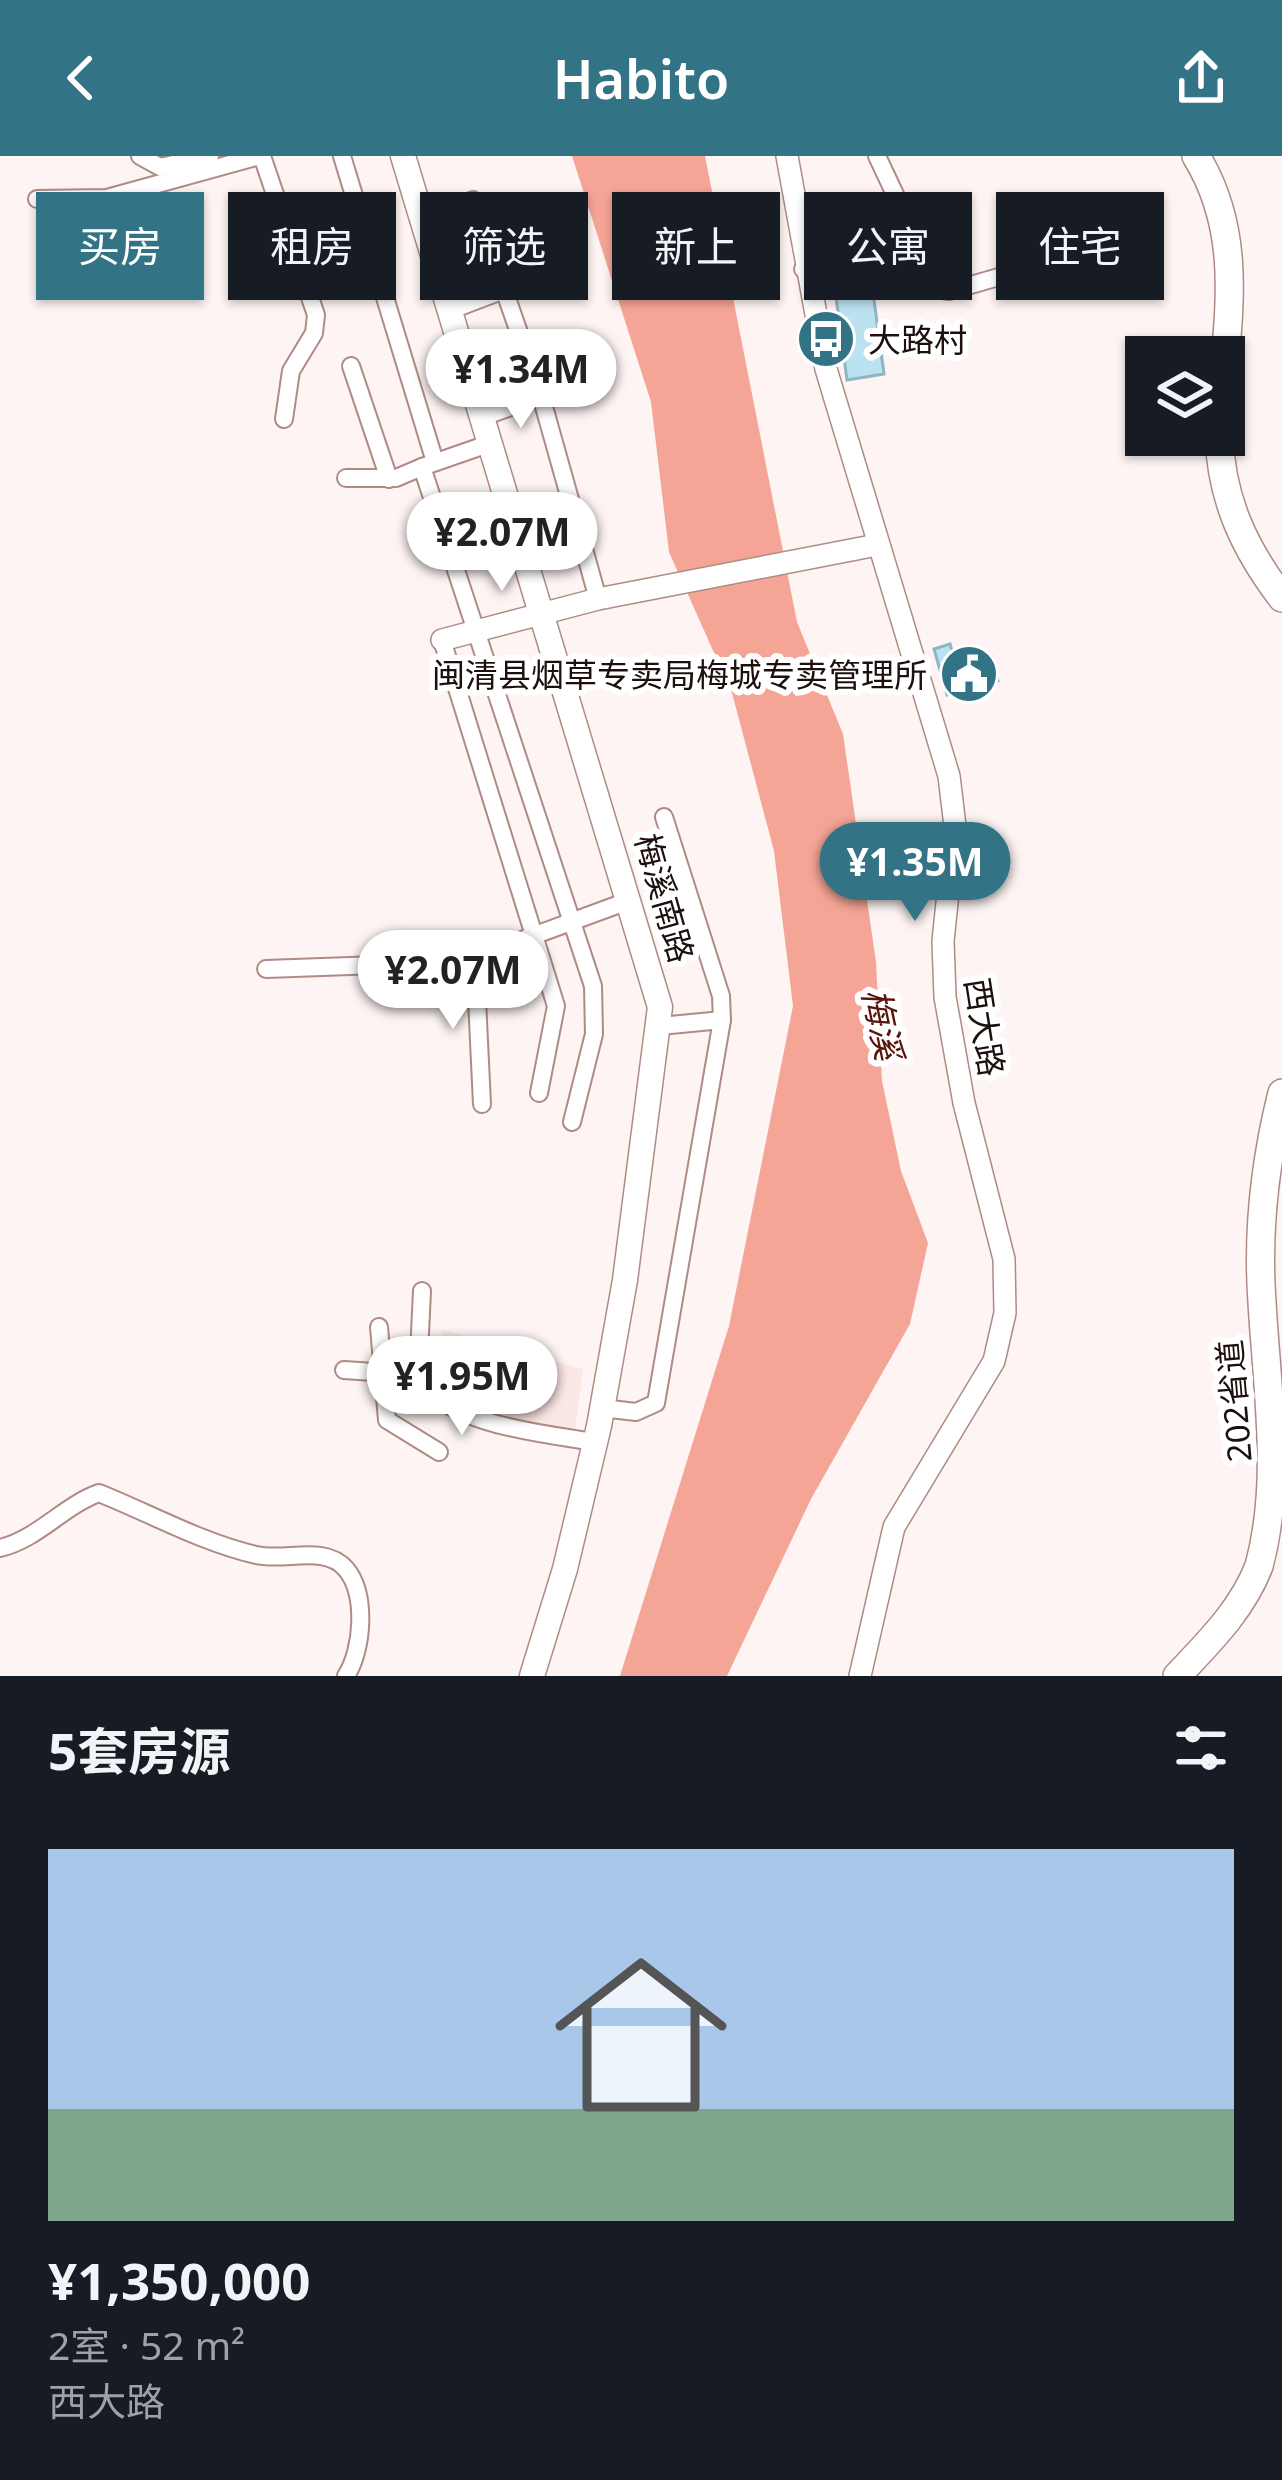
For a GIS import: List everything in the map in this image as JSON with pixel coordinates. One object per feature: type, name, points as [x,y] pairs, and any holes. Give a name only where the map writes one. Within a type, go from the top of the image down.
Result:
[{"type":"main road","name":"梅溪南路","points":[[387,156],[654,974],[660,1026],[602,1408],[591,1441]]},
{"type":"main road","name":"梅溪南路","points":[[403,156],[420,216]]},
{"type":"main road","points":[[1196,156],[1217,198],[1228,242],[1232,285],[1227,336]]},
{"type":"main road","name":"梅溪南路","points":[[446,300],[482,417],[484,445]]},
{"type":"main road","points":[[1221,456],[1223,482],[1239,531],[1282,598]]},
{"type":"main road","name":"梅溪南路","points":[[528,1676],[565,1569],[591,1441],[644,1053],[644,1003],[537,614]]},
{"type":"main road","name":"202省道","points":[[1178,1676],[1240,1603],[1258,1570],[1273,1518],[1276,1450],[1261,1259],[1267,1170],[1282,1093]]},
{"type":"street","points":[[140,156],[160,167],[210,156]]},
{"type":"street","points":[[129,192],[261,156],[316,315],[314,333],[291,371],[284,419]]},
{"type":"street","points":[[342,156],[478,630],[574,920],[596,1016],[572,1122]]},
{"type":"street","name":"西大路","points":[[787,156],[803,269],[830,384],[949,776],[955,826],[943,940],[945,997],[964,1103],[1004,1259],[1006,1293],[994,1360],[893,1527],[860,1676]]},
{"type":"street","points":[[877,156],[893,192]]},
{"type":"street","points":[[449,311],[478,300]]},
{"type":"street","points":[[507,300],[541,396],[588,602]]},
{"type":"street","points":[[463,354],[520,336]]},
{"type":"street","points":[[350,365],[389,479]]},
{"type":"street","points":[[482,417],[541,396]]},
{"type":"street","points":[[346,478],[389,479],[484,445]]},
{"type":"street","points":[[539,1093],[556,1006],[442,640],[588,602],[877,545]]},
{"type":"street","points":[[602,1408],[627,1413],[656,1403],[722,1020],[721,995],[664,817]]},
{"type":"street","points":[[266,969],[433,966],[475,958],[617,905]]},
{"type":"street","points":[[475,958],[482,1104]]},
{"type":"street","points":[[660,1026],[722,1020]]},
{"type":"street","points":[[422,1291],[418,1375],[435,1396],[479,1418],[591,1441]]},
{"type":"street","points":[[380,1327],[388,1420],[439,1452]]},
{"type":"street","points":[[344,1370],[418,1375]]},
{"type":"street","points":[[0,1548],[99,1493],[258,1556],[325,1556],[345,1567],[357,1589],[359,1636],[346,1676]]},
{"type":"shaded area","points":[[572,156],[705,156],[712,192],[612,192],[612,281],[588,206],[588,192],[584,192]]},
{"type":"shaded area","points":[[618,300],[733,300],[797,622],[843,734],[876,962],[882,1081],[901,1171],[928,1243],[910,1324],[811,1499],[727,1676],[620,1676],[729,1326],[793,1006],[774,851],[732,693],[669,552],[651,402]]},
{"type":"shaded area","points":[[443,1330],[583,1369],[575,1430],[533,1425],[429,1388]]},
{"type":"building","points":[[836,300],[874,300],[884,374],[847,380]]},
{"type":"building","name":"闽清县烟草专卖局梅城专卖管理所","points":[[950,644],[957,667],[992,657],[998,681],[947,695],[934,649]]},
{"type":"place","name":"大路村","points":[[826,339]]},
{"type":"place","name":"闽清县烟草专卖局梅城专卖管理所","points":[[969,674]]},
{"type":"water label","name":"梅溪","points":[[883,1024]]}]
